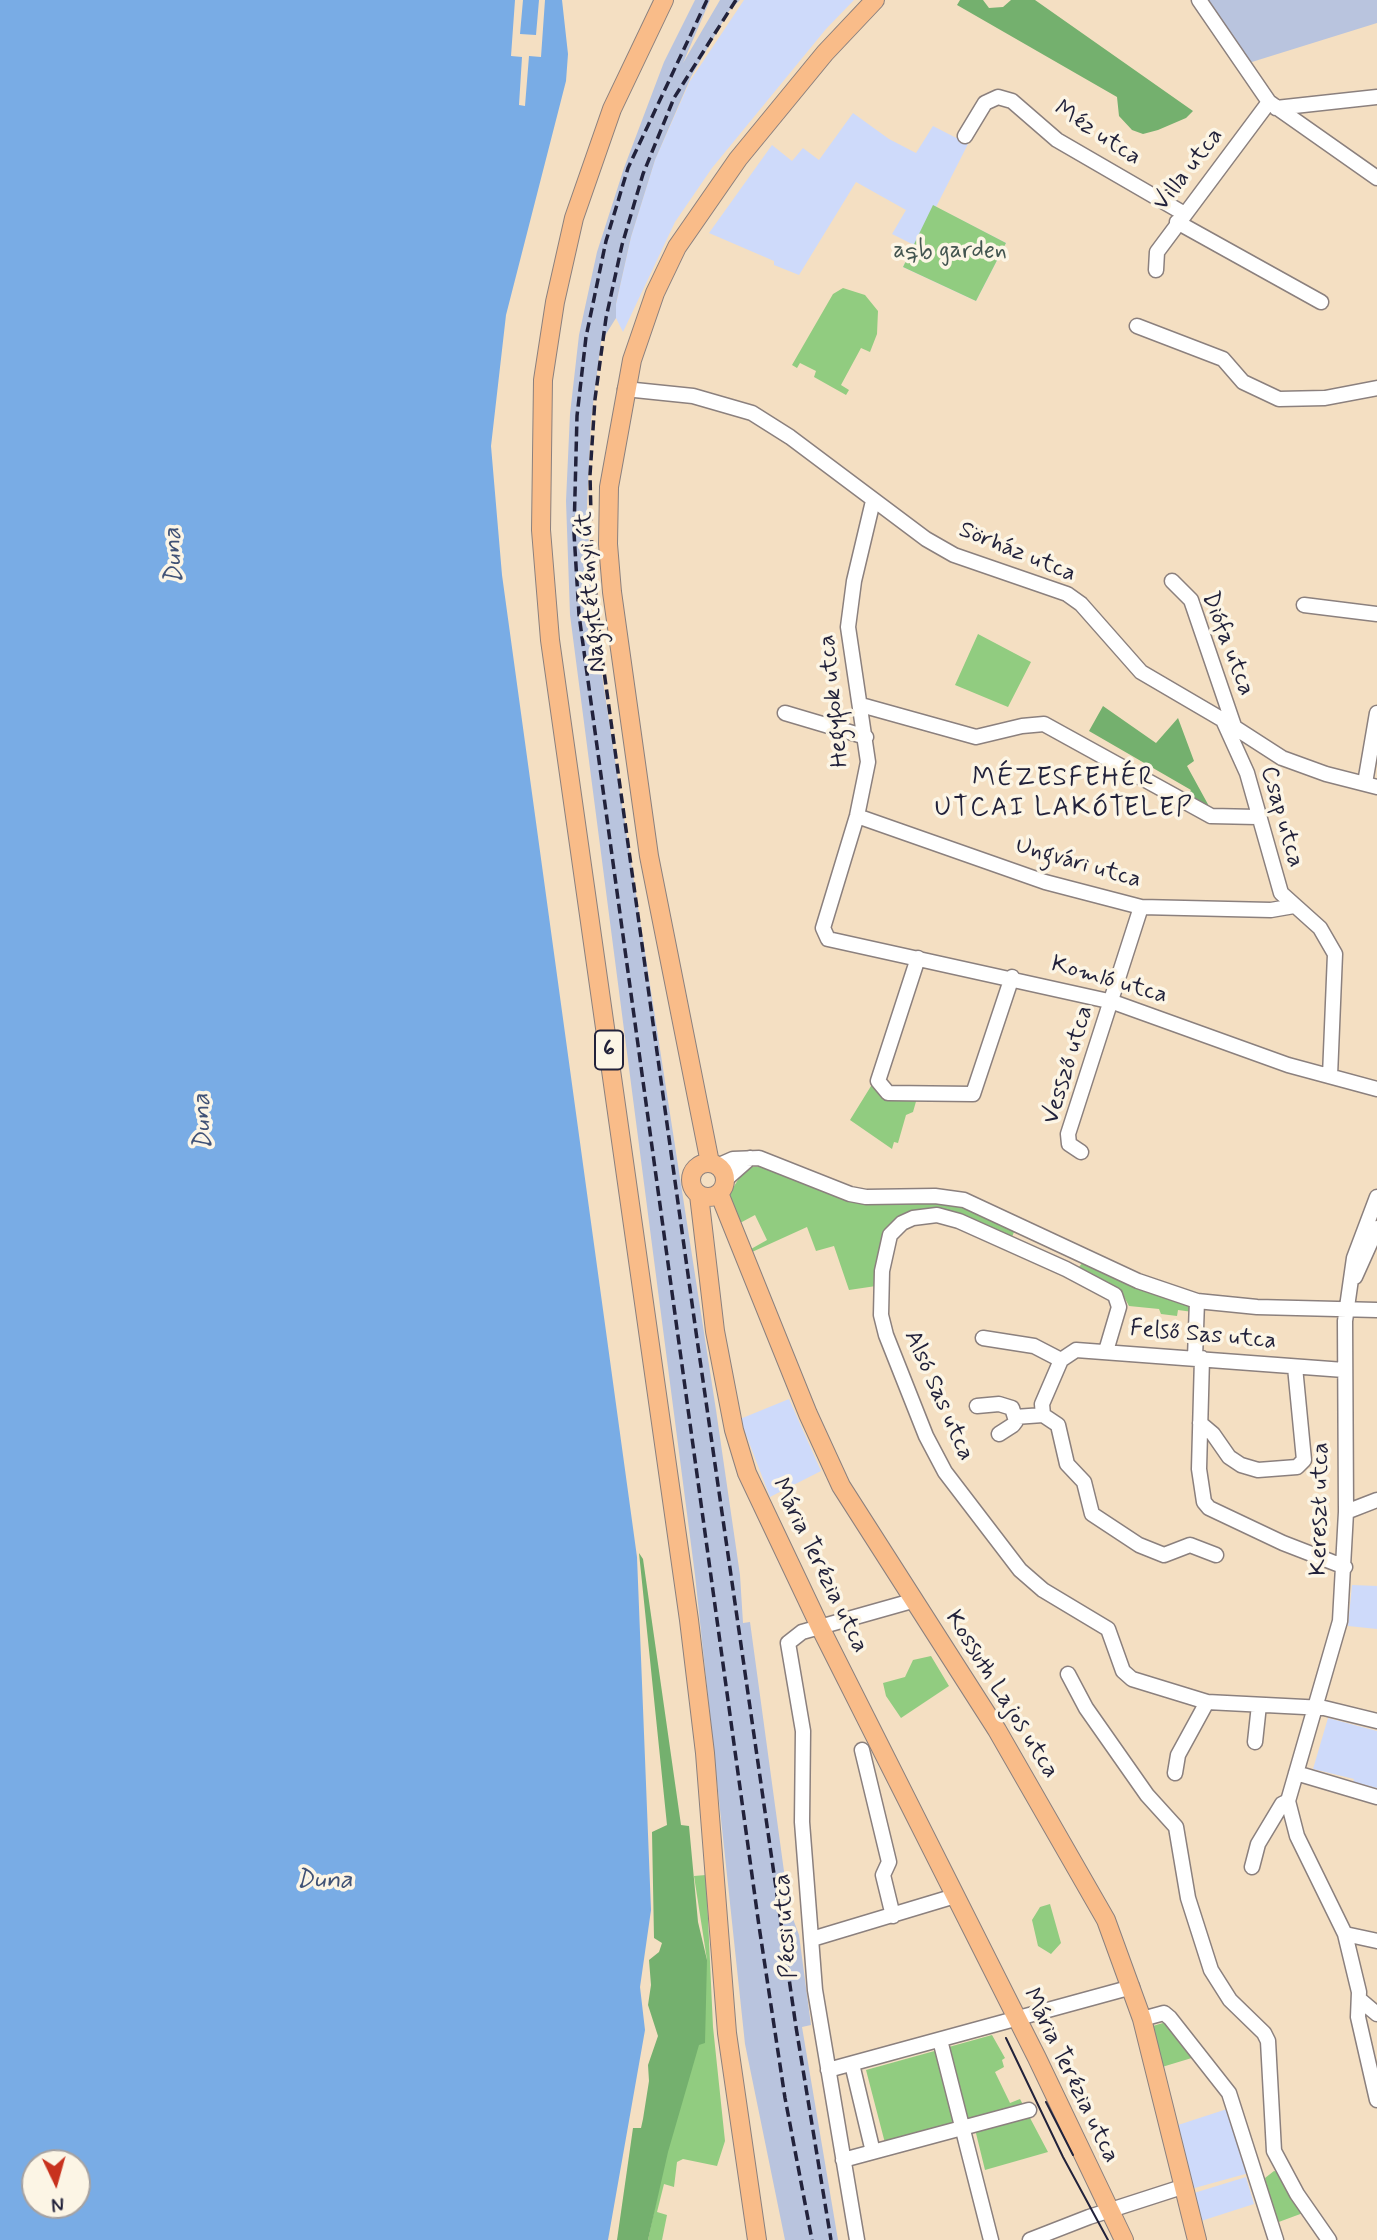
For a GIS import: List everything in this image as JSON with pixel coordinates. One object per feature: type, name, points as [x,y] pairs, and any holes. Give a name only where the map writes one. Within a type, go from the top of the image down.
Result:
[{"type":"main road","name":"Nagytétényi út","points":[[711,1180],[688,1049],[651,868],[611,580],[608,544],[609,487],[625,389],[643,325],[677,247],[738,159],[825,53],[875,0]]},
{"type":"main road","name":"6","points":[[659,5],[612,109],[571,230],[543,380],[541,530],[550,640],[690,1633],[705,1753],[727,2033],[757,2240]]},
{"type":"main road","name":"Mária Terézia utca","points":[[711,1180],[703,1236],[718,1343],[740,1452],[757,1497],[1124,2240]]},
{"type":"main road","name":"Kossuth Lajos utca","points":[[711,1180],[828,1460],[861,1522],[997,1730],[1090,1888],[1117,1943],[1142,2019],[1197,2240]]},
{"type":"street","points":[[1199,0],[1273,105],[1377,178]]},
{"type":"street","name":"Méz utca","points":[[965,136],[985,103],[998,97],[1012,101],[1057,140],[1180,218],[1321,302]]},
{"type":"street","points":[[1273,105],[1377,97]]},
{"type":"street","name":"Villa utca","points":[[1156,271],[1157,251],[1180,218],[1273,105]]},
{"type":"street","points":[[1137,326],[1223,359],[1243,382],[1279,399],[1325,398],[1377,388]]},
{"type":"street","name":"Sörház utca","points":[[625,389],[693,396],[752,413],[790,437],[873,501],[954,555],[1067,594],[1081,604],[1141,672],[1229,723],[1282,758],[1326,774],[1371,785]]},
{"type":"street","name":"Hegyfok utca","points":[[825,935],[823,928],[857,816],[867,772],[866,737],[849,651],[848,626],[854,581],[873,501]]},
{"type":"street","name":"Diófa utca","points":[[1172,581],[1191,600],[1229,723]]},
{"type":"street","points":[[1304,605],[1377,614]]},
{"type":"street","points":[[861,705],[976,737],[1022,726],[1044,724],[1201,812],[1219,817],[1257,817]]},
{"type":"street","points":[[785,713],[866,737]]},
{"type":"street","points":[[1371,785],[1377,713]]},
{"type":"street","name":"Csap utca","points":[[1229,723],[1247,773],[1275,880],[1285,900],[1320,928],[1335,954],[1330,1076]]},
{"type":"street","name":"Ungvári utca","points":[[857,816],[1045,882],[1141,906],[1258,910],[1294,906]]},
{"type":"street","name":"Vessző utca","points":[[1080,1152],[1069,1144],[1068,1134],[1113,1002],[1141,906]]},
{"type":"street","name":"Komló utca","points":[[825,935],[828,939],[1113,1002],[1288,1065],[1377,1089]]},
{"type":"street","points":[[918,958],[878,1081],[888,1093],[973,1094],[1012,978]]},
{"type":"street","points":[[711,1180],[751,1158],[774,1161],[850,1194],[866,1197],[935,1196],[964,1200],[1147,1285],[1197,1301],[1248,1306],[1377,1310]]},
{"type":"street","points":[[1352,1284],[1354,1258],[1377,1197]]},
{"type":"street","name":"Alsó Sas utca","points":[[1066,1269],[937,1214],[926,1214],[902,1223],[890,1235],[886,1246],[881,1315],[886,1335],[926,1436],[946,1472],[1020,1570],[1043,1590],[1108,1629],[1123,1671],[1132,1679],[1207,1702],[1317,1709],[1377,1721]]},
{"type":"street","points":[[1352,1284],[1377,1228]]},
{"type":"street","points":[[1074,1250],[1066,1269],[1115,1295],[1119,1302],[1106,1351]]},
{"type":"street","name":"Kereszt utca","points":[[1288,1801],[1317,1709],[1340,1621],[1346,1512],[1344,1370],[1352,1284]]},
{"type":"street","points":[[1197,1301],[1199,1469],[1204,1502],[1209,1508],[1283,1543],[1345,1567]]},
{"type":"street","points":[[983,1338],[1034,1346],[1061,1360],[1042,1404],[1043,1415]]},
{"type":"street","name":"Felső Sas utca","points":[[1061,1360],[1076,1350],[1106,1351],[1344,1370]]},
{"type":"street","points":[[1200,1423],[1213,1434],[1229,1457],[1241,1465],[1258,1470],[1297,1466],[1304,1460],[1295,1367]]},
{"type":"street","points":[[976,1406],[999,1404],[1012,1408],[1015,1417],[1013,1425],[999,1434]]},
{"type":"street","points":[[1015,1417],[1043,1415],[1058,1425],[1067,1464],[1084,1482],[1092,1514],[1139,1545],[1164,1555],[1190,1545],[1216,1555]]},
{"type":"street","points":[[1346,1512],[1377,1500]]},
{"type":"street","name":"Pécsi utca","points":[[857,2240],[815,1990],[802,1822],[803,1731],[788,1649],[794,1636],[912,1601]]},
{"type":"street","points":[[1068,1674],[1087,1708],[1147,1796],[1176,1827],[1188,1898],[1211,1970],[1230,2000],[1264,2033],[1268,2041],[1273,2143],[1277,2158],[1297,2194],[1329,2240]]},
{"type":"street","points":[[1175,1773],[1178,1755],[1207,1702]]},
{"type":"street","points":[[1255,1742],[1259,1705]]},
{"type":"street","points":[[862,1750],[889,1862],[883,1875],[893,1916]]},
{"type":"street","points":[[1296,1773],[1377,1797]]},
{"type":"street","points":[[1252,1867],[1258,1844],[1282,1804],[1288,1801],[1297,1836],[1345,1934],[1359,1999],[1357,2017],[1377,2100]]},
{"type":"street","points":[[812,1939],[955,1896]]},
{"type":"street","points":[[1345,1934],[1377,1941]]},
{"type":"street","points":[[828,2070],[1132,1987]]},
{"type":"street","points":[[1359,1999],[1377,2014]]},
{"type":"street","points":[[1142,2019],[1164,2013],[1220,2079],[1235,2107],[1276,2240]]},
{"type":"street","points":[[940,2040],[991,2240]]},
{"type":"street","points":[[852,2064],[873,2152]]},
{"type":"street","points":[[842,2160],[1029,2110]]},
{"type":"street","points":[[1255,2166],[1277,2158]]},
{"type":"street","points":[[1030,2240],[1182,2187]]},
{"type":"shaded area","points":[[695,0],[710,0],[683,63],[720,0],[740,0],[729,11],[691,77],[655,160],[631,237],[616,304],[616,318],[601,342],[591,420],[587,505],[592,611],[716,1410],[740,1575],[743,1623],[750,1622],[789,1908],[799,1935],[811,2025],[802,2027],[838,2240],[785,2240],[745,2044],[695,1575],[570,615],[566,501],[570,414],[579,335],[597,252],[624,168],[664,62]]},
{"type":"shaded area","points":[[744,0],[854,0],[826,29],[712,168],[675,222],[623,332],[616,318],[616,304],[631,237],[655,160],[690,81]]},
{"type":"shaded area","points":[[1194,0],[1377,0],[1377,23],[1239,66]]},
{"type":"shaded area","points":[[853,113],[889,139],[916,153],[933,126],[968,144],[936,207],[1006,243],[976,301],[903,267],[914,245],[892,234],[906,210],[856,182],[799,275],[774,265],[774,261],[709,233],[772,145],[792,161],[803,148],[819,160]]},
{"type":"shaded area","points":[[789,1399],[821,1471],[770,1497],[740,1419]]},
{"type":"shaded area","points":[[1352,1585],[1377,1586],[1377,1629],[1348,1626]]},
{"type":"shaded area","points":[[1328,1718],[1377,1731],[1377,1788],[1313,1769]]},
{"type":"shaded area","points":[[1227,2109],[1249,2173],[1191,2189],[1175,2126]]},
{"type":"shaded area","points":[[1246,2177],[1254,2204],[1201,2221],[1194,2193]]},
{"type":"green space","points":[[960,0],[983,0],[989,8],[1003,7],[1011,0],[1035,0],[1193,111],[1186,118],[1158,130],[1143,134],[1132,130],[1119,116],[1117,97],[957,5]]},
{"type":"green space","name":"aqb garden","points":[[933,205],[1006,243],[976,301],[903,267]]},
{"type":"green space","points":[[843,288],[865,295],[878,311],[877,334],[870,352],[861,348],[841,385],[849,390],[846,395],[814,377],[816,371],[800,363],[797,368],[792,365],[833,294]]},
{"type":"green space","points":[[978,634],[1031,662],[1008,707],[955,685]]},
{"type":"green space","points":[[1103,706],[1156,743],[1178,718],[1194,761],[1187,766],[1210,808],[1186,798],[1191,790],[1089,731]]},
{"type":"green space","points":[[876,1078],[876,1090],[881,1094],[917,1098],[913,1112],[906,1115],[898,1143],[894,1142],[892,1149],[850,1120]]},
{"type":"green space","points":[[762,1166],[850,1199],[892,1204],[927,1199],[956,1201],[1063,1249],[1061,1253],[1014,1232],[1012,1237],[961,1215],[893,1225],[876,1286],[849,1290],[834,1246],[816,1251],[807,1227],[752,1252],[751,1249],[767,1240],[755,1215],[740,1223],[731,1204],[730,1193],[742,1173],[750,1167]]},
{"type":"green space","points":[[1083,1262],[1167,1298],[1194,1304],[1193,1312],[1178,1310],[1177,1316],[1161,1314],[1159,1309],[1129,1306],[1122,1293],[1081,1272],[1079,1267]]},
{"type":"green space","points":[[639,1553],[643,1559],[681,1825],[689,1826],[698,1922],[707,1960],[705,2043],[699,2045],[668,2152],[648,2240],[617,2240],[633,2128],[641,2128],[649,2081],[648,2065],[658,2036],[648,2005],[651,1985],[649,1960],[659,1952],[662,1943],[654,1938],[652,1832],[667,1825]]},
{"type":"green space","points":[[931,1656],[949,1686],[901,1718],[886,1696],[883,1683],[905,1677],[913,1660]]},
{"type":"green space","points":[[706,1875],[713,2027],[725,2141],[717,2166],[683,2159],[677,2162],[674,2187],[664,2184],[657,2212],[667,2215],[662,2240],[648,2240],[707,1960],[694,1876]]},
{"type":"green space","points":[[1050,1904],[1061,1943],[1051,1954],[1038,1946],[1032,1920],[1040,1907]]},
{"type":"green space","points":[[1166,2022],[1195,2057],[1162,2067],[1153,2026]]},
{"type":"green space","points":[[992,2035],[1005,2058],[1002,2060],[1004,2067],[995,2072],[1010,2103],[1020,2099],[1048,2152],[985,2170],[973,2121],[885,2143],[866,2070]]},
{"type":"green space","points":[[1274,2171],[1278,2172],[1303,2213],[1276,2223],[1265,2178]]},
{"type":"water","name":"Duna","points":[[0,0],[562,0],[568,54],[566,81],[506,315],[491,446],[502,575],[637,1557],[651,1910],[640,1987],[645,2030],[608,2240],[0,2240]]},
{"type":"pier","points":[[515,0],[523,0],[520,34],[536,35],[539,0],[545,0],[541,57],[529,56],[525,106],[519,105],[522,57],[511,56]]},
{"type":"tram line","points":[[1006,2038],[1063,2157],[1108,2240]]},
{"type":"tram line","points":[[1046,2102],[1073,2155]]},
{"type":"railway","points":[[707,0],[628,168],[606,241],[586,337],[577,416],[574,533],[579,615],[759,1926],[785,2098],[812,2240]]},
{"type":"railway","points":[[736,0],[674,98],[643,174],[622,245],[606,318],[595,399],[590,475],[592,556],[602,657],[696,1332],[796,2027],[831,2240]]},
{"type":"district","name":"MÉZESFEHÉR UTCAI LAKÓTELEP","points":[[1064,795]]}]
